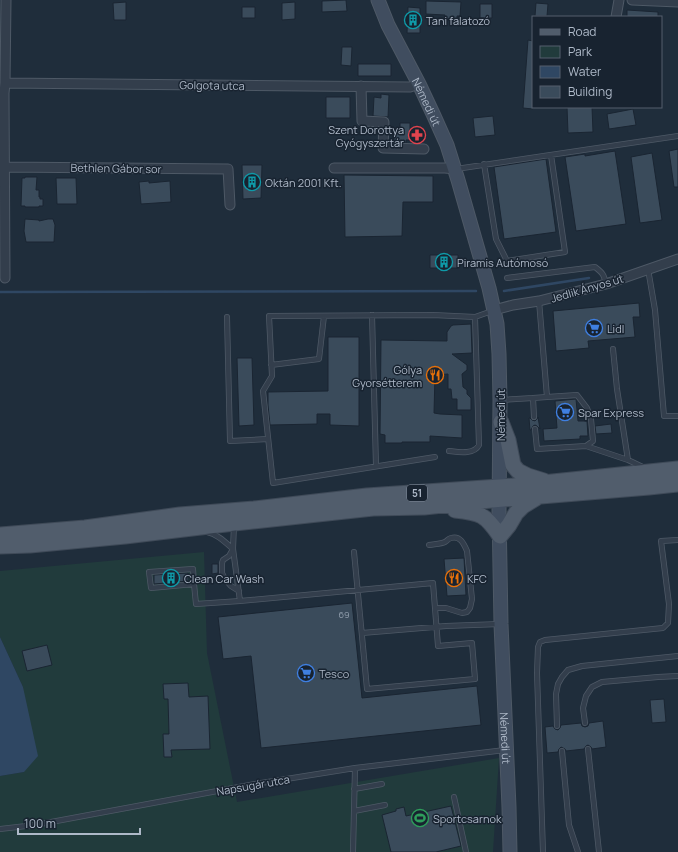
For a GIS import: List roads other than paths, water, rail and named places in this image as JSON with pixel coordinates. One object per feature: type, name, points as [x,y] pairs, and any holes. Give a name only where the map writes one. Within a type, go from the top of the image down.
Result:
[{"type":"main road","name":"Némedi út","points":[[378,0],[388,25],[419,84],[447,145],[494,310],[498,340],[501,422],[499,493],[510,852]]},
{"type":"main road","points":[[501,422],[508,440],[513,465],[518,471],[528,476],[550,483]]},
{"type":"main road","name":"51","points":[[0,546],[110,538],[374,508],[424,507],[480,501],[499,493],[550,483],[678,469]]},
{"type":"main road","name":"51","points":[[0,535],[85,528],[215,512],[367,496],[499,493],[538,496],[678,484]]},
{"type":"main road","points":[[424,507],[473,512],[484,517],[500,536],[509,526],[516,513],[523,506],[538,496]]},
{"type":"street","points":[[5,278],[2,187],[5,167],[2,93],[5,82],[6,0]]},
{"type":"street","points":[[616,16],[619,0]]},
{"type":"street","points":[[632,0],[678,2]]},
{"type":"street","name":"Golgota utca","points":[[5,82],[410,87],[419,84]]},
{"type":"street","points":[[361,86],[362,121],[384,122],[384,148],[424,149]]},
{"type":"street","name":"Bethlen Gábor sor","points":[[5,167],[228,169],[230,205]]},
{"type":"street","points":[[334,168],[455,169]]},
{"type":"street","name":"Jedlik Ányos út","points":[[494,310],[606,284],[678,258]]},
{"type":"lane","points":[[455,169],[678,136]]},
{"type":"lane","points":[[484,164],[496,239],[507,260],[565,252],[551,155]]},
{"type":"lane","points":[[507,278],[595,267],[604,275],[606,284]]},
{"type":"lane","points":[[648,269],[655,310],[664,416],[678,416]]},
{"type":"lane","points":[[538,301],[547,397]]},
{"type":"lane","points":[[435,457],[273,483],[263,391],[272,376],[269,316],[433,315],[475,317],[494,310]]},
{"type":"lane","points":[[372,315],[376,466]]},
{"type":"lane","points":[[271,365],[319,359],[324,316]]},
{"type":"lane","points":[[449,452],[473,451],[479,445],[475,317]]},
{"type":"lane","points":[[227,318],[230,442],[268,439]]},
{"type":"lane","points":[[613,349],[628,460]]},
{"type":"lane","points":[[500,400],[577,395],[587,408],[591,419],[593,441],[586,446]]},
{"type":"lane","points":[[533,398],[534,417]]},
{"type":"lane","points":[[535,429],[536,449],[586,446],[628,460],[652,471]]},
{"type":"lane","points":[[240,601],[233,550],[234,523],[254,509]]},
{"type":"lane","points":[[215,512],[227,517],[234,523]]},
{"type":"lane","points":[[188,529],[212,533],[233,550]]},
{"type":"lane","points":[[429,545],[446,542],[450,539],[456,538],[460,539],[464,544],[467,551],[472,599],[470,608],[467,612],[462,613],[446,608],[435,608]]},
{"type":"lane","points":[[542,852],[537,673],[538,647],[540,642],[545,640],[663,628],[668,623],[668,604],[661,541],[678,540]]},
{"type":"lane","points":[[233,550],[229,556],[223,560],[222,573],[228,583],[239,591]]},
{"type":"lane","points":[[194,584],[151,588],[149,572],[193,569],[196,604],[240,601],[358,590],[433,583],[438,646],[472,643],[475,679],[367,689],[358,590],[354,552]]},
{"type":"lane","points":[[362,633],[437,626],[502,624]]},
{"type":"lane","points":[[557,726],[556,694],[558,684],[568,670],[582,666],[678,656]]},
{"type":"lane","points":[[585,723],[583,708],[586,696],[592,687],[602,682],[678,676]]},
{"type":"lane","name":"Napsugár utca","points":[[0,829],[35,825],[255,784],[355,768],[507,749]]},
{"type":"lane","points":[[588,749],[599,852]]},
{"type":"lane","points":[[562,752],[569,825],[578,852]]},
{"type":"lane","points":[[353,852],[355,768]]},
{"type":"lane","points":[[354,789],[382,784]]},
{"type":"lane","points":[[454,797],[466,852]]},
{"type":"lane","points":[[354,811],[385,805]]},
{"type":"water","points":[[0,637],[23,687],[38,756],[24,772],[0,776]]},
{"type":"waterway","points":[[504,291],[589,278]]},
{"type":"waterway","points":[[0,292],[476,291]]},
{"type":"place","name":"Tani falatozó","points":[[413,20]]},
{"type":"place","name":"Szent Dorottya Gyógyszertár","points":[[417,135]]},
{"type":"place","name":"Oktán 2001 Kft.","points":[[252,182]]},
{"type":"place","name":"Piramis Autómosó","points":[[444,262]]},
{"type":"place","name":"Lidl","points":[[594,328]]},
{"type":"place","name":"Gólya Gyorsétterem","points":[[435,375]]},
{"type":"place","name":"Spar Express","points":[[565,412]]},
{"type":"place","name":"Clean Car Wash","points":[[171,578]]},
{"type":"place","name":"KFC","points":[[454,578]]},
{"type":"place","name":"Tesco","points":[[306,673]]},
{"type":"place","name":"Sportcsarnok","points":[[420,818]]}]
